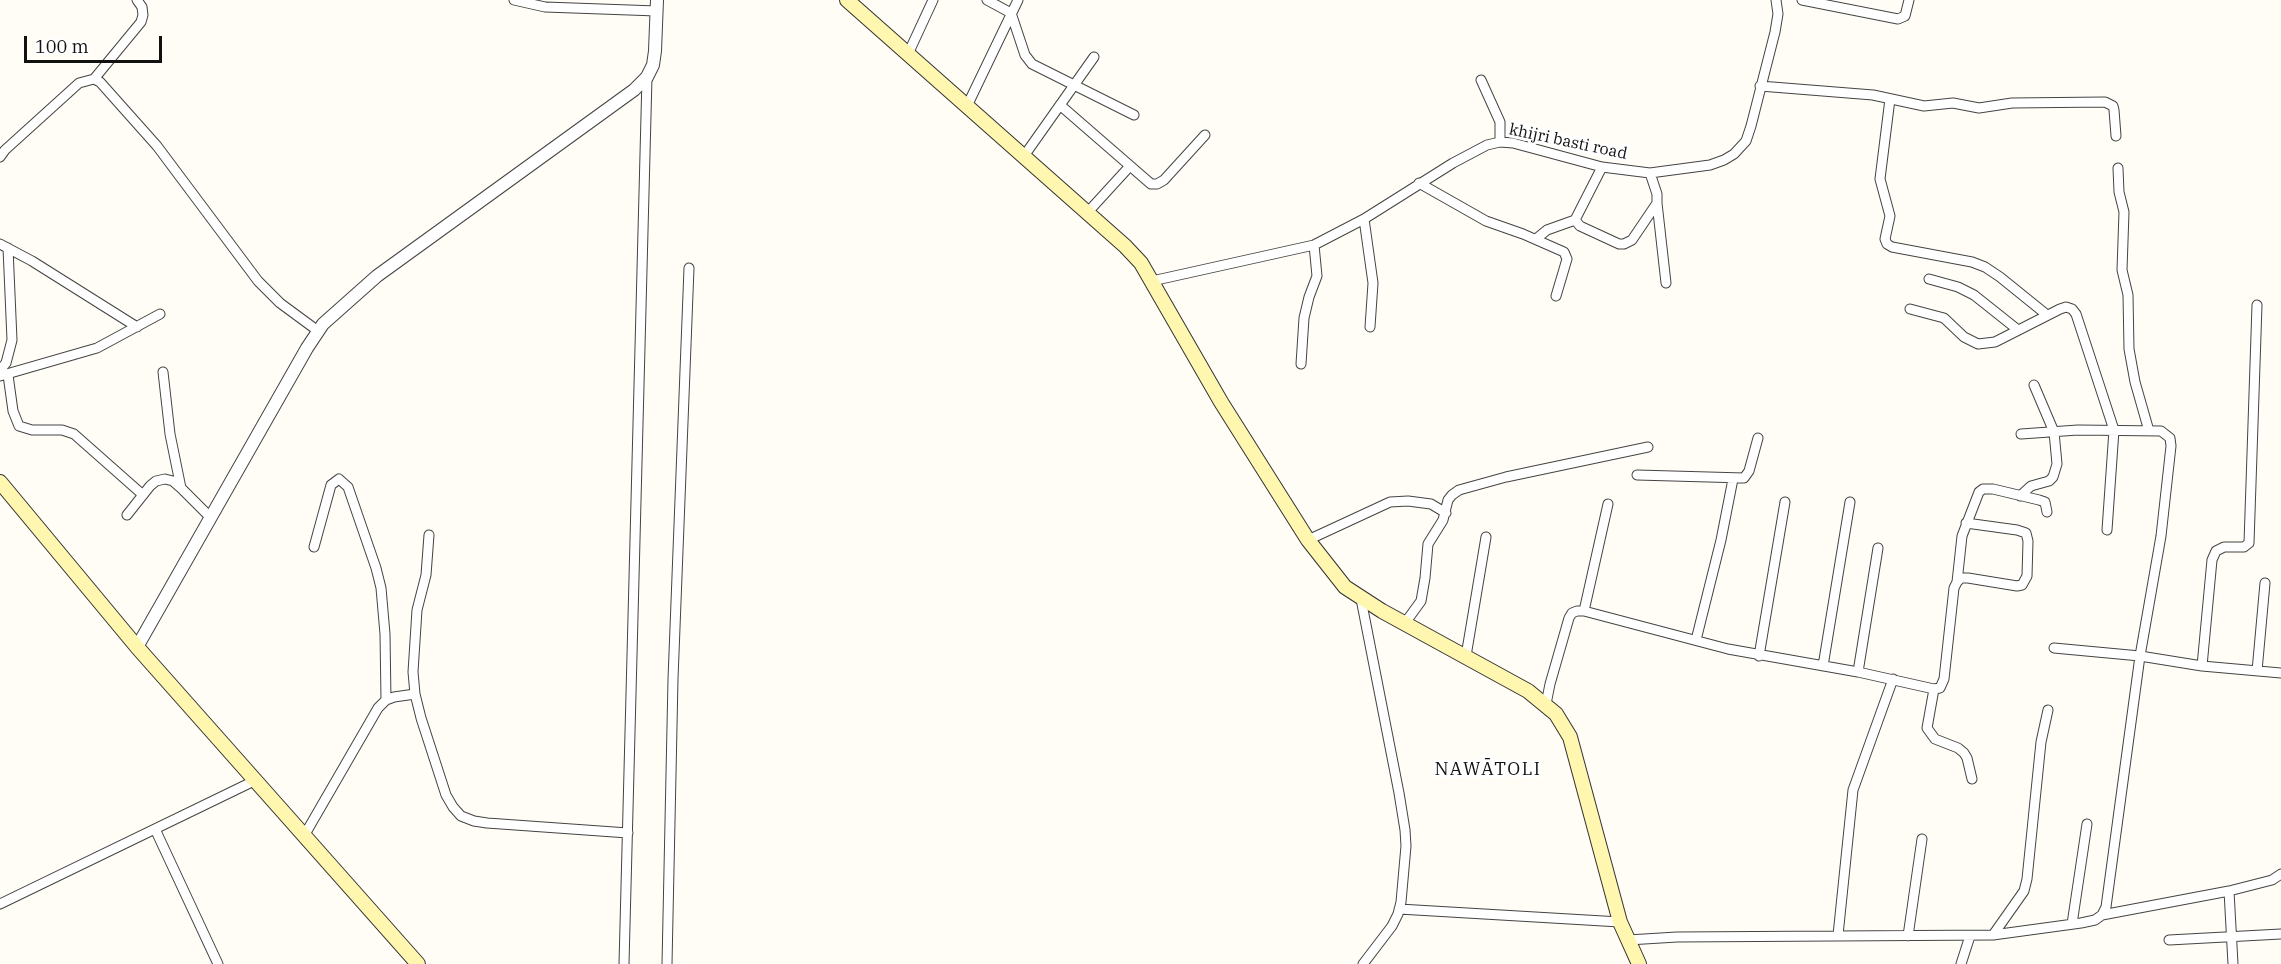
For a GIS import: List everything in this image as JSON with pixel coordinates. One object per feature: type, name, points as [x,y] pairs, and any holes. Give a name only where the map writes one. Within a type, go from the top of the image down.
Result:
[{"type":"main road","points":[[847,0],[1125,246],[1141,263],[1221,402],[1308,540],[1340,581],[1361,599],[1528,691],[1546,704],[1564,725],[1570,737],[1620,922],[1639,964]]},
{"type":"main road","points":[[0,482],[137,647],[256,780],[303,837],[418,964]]},
{"type":"street","points":[[0,157],[79,83],[94,79],[141,22],[142,7],[136,0]]},
{"type":"street","points":[[137,647],[318,331],[340,307],[377,276],[634,90],[647,77],[653,65],[655,51],[657,6],[545,7],[514,0]]},
{"type":"street","points":[[908,54],[933,0]]},
{"type":"street","points":[[987,0],[1011,13],[1025,55],[1032,64],[1134,115]]},
{"type":"street","points":[[967,106],[1018,0]]},
{"type":"street","name":"khijri basti road","points":[[1152,280],[1314,245],[1364,219],[1419,183],[1487,146],[1500,142],[1513,143],[1602,166],[1650,173],[1710,165],[1734,154],[1746,141],[1775,32],[1778,14],[1776,0]]},
{"type":"street","points":[[1802,0],[1898,19],[1905,16],[1910,0]]},
{"type":"street","points":[[1024,156],[1094,57]]},
{"type":"street","points":[[624,964],[647,77]]},
{"type":"street","points":[[94,79],[107,89],[157,146],[258,281],[280,303],[318,331]]},
{"type":"street","points":[[1481,80],[1500,122],[1500,142]]},
{"type":"street","points":[[1760,87],[1873,95],[1924,106],[1953,104],[1978,108],[2012,103],[2105,102],[2113,106],[2116,135]]},
{"type":"street","points":[[1890,99],[1880,179],[1890,216],[1885,239],[1887,244],[1892,247],[1972,262],[1985,267],[2047,315]]},
{"type":"street","points":[[1060,105],[1146,181],[1157,184],[1164,180],[1204,135]]},
{"type":"street","points":[[1087,213],[1130,166]]},
{"type":"street","points":[[1536,239],[1547,230],[1575,220],[1602,166]]},
{"type":"street","points":[[2118,168],[2119,192],[2124,212],[2122,270],[2128,295],[2129,348],[2135,382],[2149,431]]},
{"type":"street","points":[[1650,173],[1657,194],[1666,283]]},
{"type":"street","points":[[1419,183],[1486,221],[1536,239],[1567,254],[1556,296]]},
{"type":"street","points":[[1575,220],[1580,226],[1624,244],[1632,240],[1657,203]]},
{"type":"street","points":[[1364,219],[1372,283],[1370,327]]},
{"type":"street","points":[[1301,364],[1306,307],[1317,276],[1314,245]]},
{"type":"street","points":[[4,246],[137,327]]},
{"type":"street","points":[[4,246],[12,340],[3,373],[19,426],[32,430],[62,430],[74,434],[143,495]]},
{"type":"street","points":[[667,964],[673,678],[689,268]]},
{"type":"street","points":[[1929,279],[1958,287],[1974,295],[2018,330]]},
{"type":"street","points":[[2202,666],[2212,560],[2216,551],[2224,547],[2244,547],[2249,543],[2257,305]]},
{"type":"street","points":[[1910,309],[1944,318],[1964,337],[1978,344],[1995,342],[2066,307],[2073,309],[2114,430],[2107,530]]},
{"type":"street","points":[[3,373],[97,348],[160,314]]},
{"type":"street","points":[[163,372],[170,434],[181,488]]},
{"type":"street","points":[[2020,496],[2031,486],[2054,477],[2057,464],[2054,432],[2034,385]]},
{"type":"street","points":[[2021,434],[2114,430],[2166,433],[2170,438],[2161,536],[2140,656],[2106,907],[2102,915]]},
{"type":"street","points":[[1637,475],[1744,478],[1747,475],[1758,438]]},
{"type":"street","points":[[1405,623],[1420,601],[1428,544],[1446,513],[1448,500],[1459,490],[1506,477],[1648,447]]},
{"type":"street","points":[[1696,640],[1721,540],[1733,478]]},
{"type":"street","points":[[127,515],[156,481],[165,479],[173,481],[211,518]]},
{"type":"street","points":[[314,547],[331,485],[334,480],[344,481],[348,487],[381,588],[385,634],[386,700]]},
{"type":"street","points":[[1546,704],[1569,618],[1572,613],[1584,611],[1759,656],[1858,672],[1934,689],[1940,688],[1944,679],[1954,588],[1957,582],[1966,523],[1979,492],[1983,489],[1993,489],[2045,502],[2047,512]]},
{"type":"street","points":[[1308,540],[1390,502],[1408,501],[1431,504],[1446,513]]},
{"type":"street","points":[[1759,656],[1785,502]]},
{"type":"street","points":[[1823,666],[1850,502]]},
{"type":"street","points":[[1584,611],[1608,504]]},
{"type":"street","points":[[1957,582],[1961,578],[1968,578],[2017,586],[2022,585],[2027,576],[2028,541],[2026,533],[1966,523]]},
{"type":"street","points":[[429,535],[426,575],[417,610],[413,672],[415,694],[446,795],[453,807],[461,816],[487,823],[628,833]]},
{"type":"street","points":[[1466,656],[1486,537]]},
{"type":"street","points":[[1858,672],[1878,548]]},
{"type":"street","points":[[2257,670],[2265,583]]},
{"type":"street","points":[[1361,599],[1405,830],[1400,909],[1392,926],[1363,964]]},
{"type":"street","points":[[2054,648],[2281,673]]},
{"type":"street","points":[[1838,935],[1852,790],[1893,680]]},
{"type":"street","points":[[1934,689],[1927,728],[1935,739],[1958,748],[1964,753],[1972,779]]},
{"type":"street","points":[[303,837],[378,708],[386,700],[415,694]]},
{"type":"street","points":[[1993,934],[2018,900],[2028,879],[2041,742],[2048,710]]},
{"type":"street","points":[[0,904],[256,780]]},
{"type":"street","points":[[2073,924],[2087,824]]},
{"type":"street","points":[[155,829],[218,964]]},
{"type":"street","points":[[1908,936],[1922,839]]},
{"type":"street","points":[[1628,940],[1677,937],[1993,934],[2095,920],[2102,915],[2229,891],[2272,880],[2281,874]]},
{"type":"street","points":[[2229,891],[2233,964]]},
{"type":"street","points":[[1400,909],[1620,922]]},
{"type":"street","points":[[2169,940],[2281,934]]},
{"type":"street","points":[[1961,964],[1970,936]]},
{"type":"district","name":"NAWĀTOLI","points":[[1488,770]]}]
